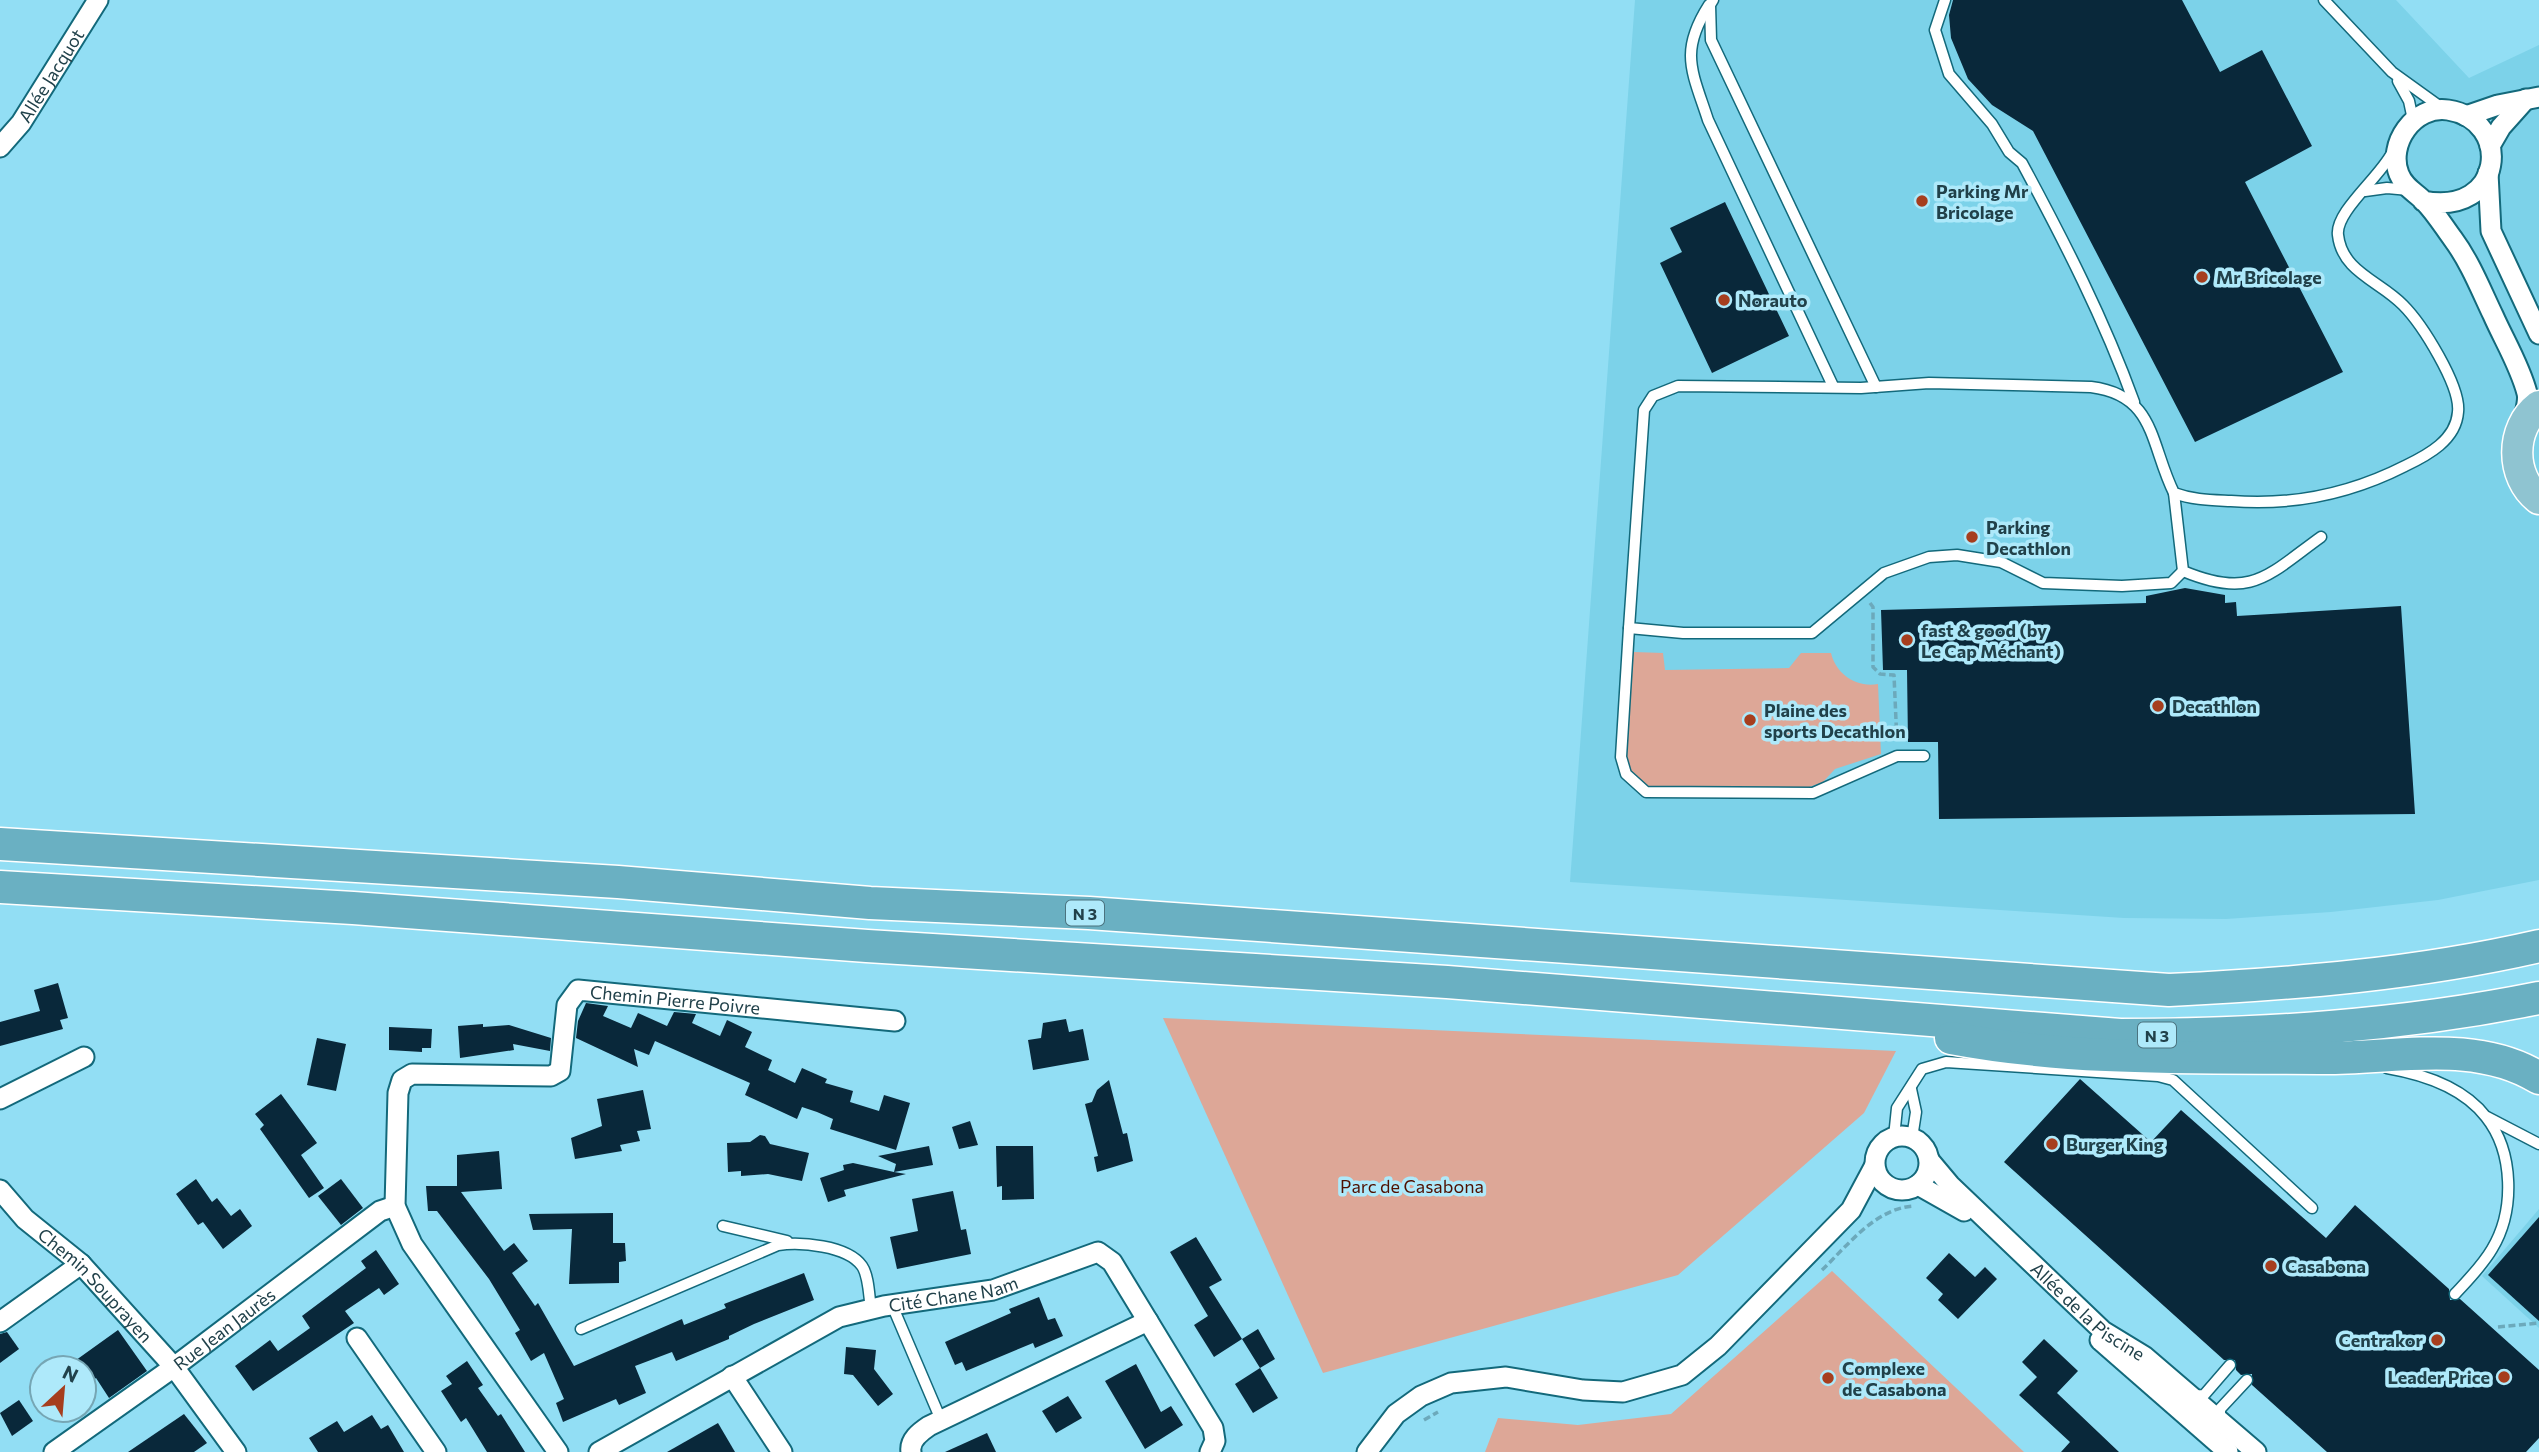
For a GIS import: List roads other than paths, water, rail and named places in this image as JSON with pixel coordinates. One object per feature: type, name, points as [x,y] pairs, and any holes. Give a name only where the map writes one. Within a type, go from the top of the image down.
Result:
[{"type":"highway","name":"N 3","points":[[0,844],[590,880],[870,903],[1089,913],[2169,990],[2284,984],[2395,973],[2539,946]]},
{"type":"highway","name":"N 3","points":[[0,887],[354,908],[867,946],[1774,1005],[2120,1035],[2230,1035],[2341,1028],[2456,1015],[2539,998]]},
{"type":"highway","name":"N 3","points":[[1774,1005],[1994,1046],[2090,1056],[2331,1058],[2442,1054],[2487,1057],[2539,1078]]},
{"type":"main road","points":[[2531,416],[2517,449],[2520,473],[2532,494],[2539,499]]},
{"type":"street","name":"Allée Jacquot","points":[[0,147],[21,123],[98,0]]},
{"type":"street","points":[[2466,116],[2533,98]]},
{"type":"street","points":[[2533,98],[2501,127],[2490,146],[2488,173],[2491,231],[2539,334]]},
{"type":"street","points":[[2490,146],[2480,126],[2466,116],[2446,110],[2428,112],[2413,120],[2400,137],[2397,164],[2416,195],[2456,243],[2517,367],[2528,397],[2531,416]]},
{"type":"street","points":[[2416,195],[2444,205],[2459,202],[2473,195],[2488,173]]},
{"type":"street","name":"Chemin Pierre Poivre","points":[[558,1452],[412,1244],[395,1206],[398,1093],[402,1080],[412,1073],[551,1076],[560,1071],[567,1005],[578,990],[895,1021]]},
{"type":"street","points":[[0,1099],[84,1057]]},
{"type":"street","points":[[1852,1210],[1874,1167],[1878,1148],[1903,1137],[1926,1150],[1929,1160],[1925,1178],[1919,1185],[1900,1191],[1891,1189],[1877,1176],[1874,1167]]},
{"type":"street","name":"Allée de la Piscine","points":[[1929,1160],[1950,1185],[2103,1331],[2144,1356],[2256,1452]]},
{"type":"street","name":"Allée de la Piscine","points":[[1919,1185],[1964,1211],[2098,1338],[2228,1452]]},
{"type":"street","points":[[1367,1452],[1396,1414],[1421,1396],[1451,1383],[1506,1377],[1583,1390],[1623,1392],[1682,1375],[1718,1346],[1852,1210],[1891,1189]]},
{"type":"street","name":"Chemin Souprayen","points":[[0,1190],[25,1219],[81,1264],[174,1367],[236,1452]]},
{"type":"street","name":"Rue Jean Jaurès","points":[[54,1452],[174,1367],[380,1211],[395,1206]]},
{"type":"street","name":"Cité Chane Nam","points":[[600,1452],[839,1317],[892,1305],[993,1290],[1084,1254],[1098,1252],[1112,1262],[1213,1428],[1215,1441],[1210,1452]]},
{"type":"street","points":[[0,1322],[81,1264]]},
{"type":"street","points":[[911,1452],[916,1436],[941,1420],[1148,1321]]},
{"type":"street","points":[[357,1338],[436,1452]]},
{"type":"street","points":[[732,1376],[782,1452]]},
{"type":"lane","points":[[1945,0],[1935,30],[1950,74],[1992,124],[2009,152],[2022,163],[2088,290],[2134,403]]},
{"type":"lane","points":[[2324,0],[2392,72],[2405,91],[2413,120]]},
{"type":"lane","points":[[1712,3],[1711,40],[1847,332],[1876,387]]},
{"type":"lane","points":[[1712,3],[1698,23],[1689,48],[1693,75],[1708,120],[1833,386]]},
{"type":"lane","points":[[2392,72],[2446,110]]},
{"type":"lane","points":[[2174,492],[2189,499],[2252,503],[2298,501],[2340,492],[2385,477],[2423,457],[2453,430],[2459,411],[2455,387],[2405,307],[2383,286],[2360,274],[2341,252],[2337,231],[2343,214],[2383,171],[2400,137]]},
{"type":"lane","points":[[2365,191],[2386,188],[2416,195]]},
{"type":"lane","points":[[1924,757],[1897,756],[1813,793],[1646,792],[1626,774],[1621,757],[1644,411],[1653,396],[1678,386],[1876,387],[1929,383],[2109,389],[2134,403],[2142,411],[2156,443],[2174,492],[2183,571]]},
{"type":"lane","points":[[2183,571],[2228,586],[2253,582],[2282,569],[2321,537]]},
{"type":"lane","points":[[1629,628],[1683,633],[1812,633],[1884,573],[1913,561],[1957,555],[2001,562],[2043,583],[2071,586],[2171,583],[2183,571]]},
{"type":"lane","points":[[2331,1058],[2418,1074],[2458,1093],[2487,1117],[2539,1144]]},
{"type":"lane","points":[[1903,1137],[1897,1108],[1922,1069],[1946,1062],[2158,1076],[2173,1080],[2312,1208]]},
{"type":"lane","points":[[1903,1137],[1916,1111],[1911,1089]]},
{"type":"lane","points":[[2455,1294],[2494,1247],[2506,1214],[2509,1186],[2503,1151],[2487,1117]]},
{"type":"lane","points":[[723,1226],[854,1257],[864,1268],[871,1310]]},
{"type":"lane","points":[[581,1329],[778,1245],[795,1242]]},
{"type":"lane","points":[[892,1305],[941,1420]]},
{"type":"lane","points":[[2188,1396],[2204,1395],[2230,1365]]},
{"type":"lane","points":[[2220,1423],[2220,1409],[2247,1380]]},
{"type":"place","name":"Parking Mr Bricolage","points":[[1922,201]]},
{"type":"place","name":"Mr Bricolage","points":[[2202,277]]},
{"type":"place","name":"Norauto","points":[[1724,300]]},
{"type":"place","name":"Parking Decathlon","points":[[1972,537]]},
{"type":"place","name":"fast & good (by Le Cap Méchant)","points":[[1907,640]]},
{"type":"place","name":"Decathlon","points":[[2158,706]]},
{"type":"place","name":"Plaine des sports Decathlon","points":[[1750,720]]},
{"type":"place","name":"Burger King","points":[[2052,1144]]},
{"type":"place","name":"Casabona","points":[[2271,1266]]},
{"type":"place","name":"Centrakor","points":[[2437,1340]]},
{"type":"place","name":"Leader Price","points":[[2504,1377]]},
{"type":"place","name":"Complexe de Casabona","points":[[1828,1378]]},
{"type":"park label","name":"Parc de Casabona","points":[[1412,1186]]}]
